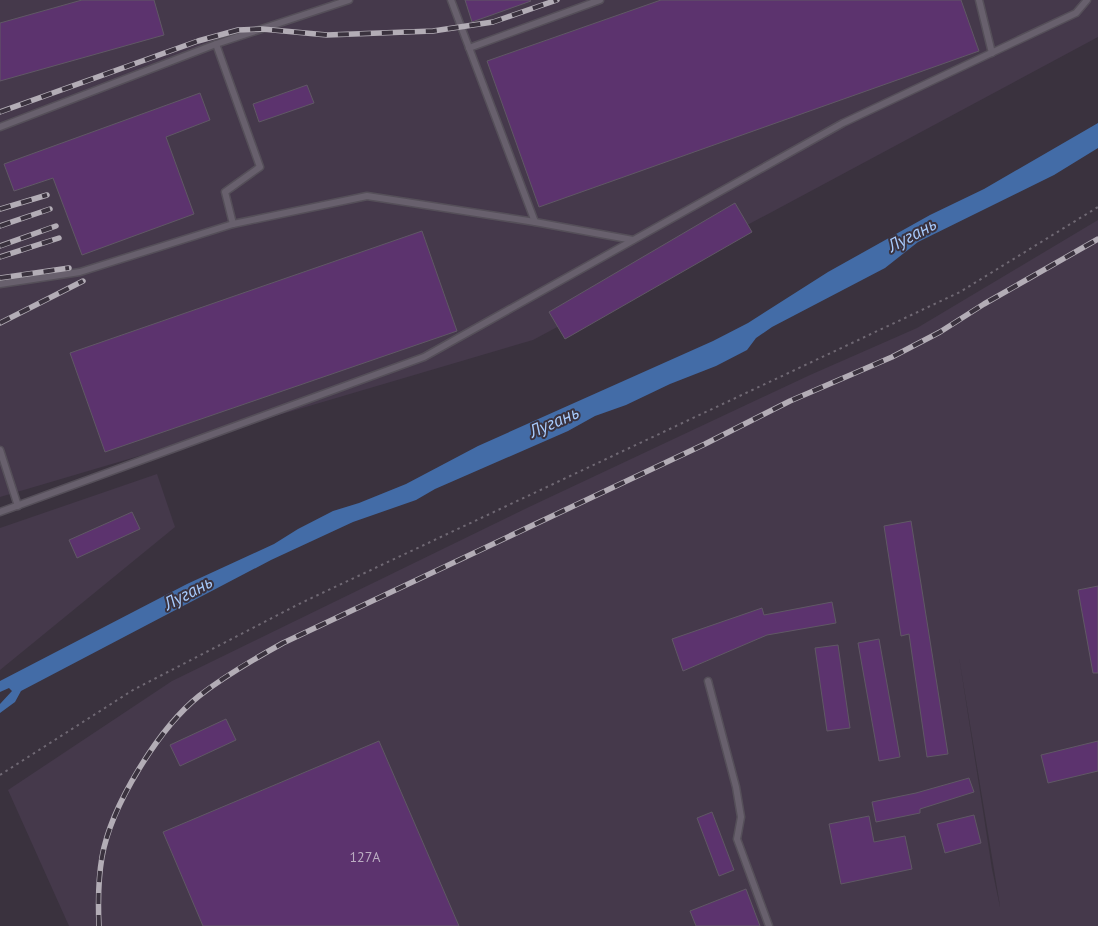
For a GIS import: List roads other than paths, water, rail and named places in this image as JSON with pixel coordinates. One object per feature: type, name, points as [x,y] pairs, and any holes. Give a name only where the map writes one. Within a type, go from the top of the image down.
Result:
[{"type":"lane","points":[[0,127],[216,44],[349,0]]},
{"type":"lane","points":[[451,0],[535,222]]},
{"type":"lane","points":[[469,48],[600,0]]},
{"type":"lane","points":[[979,0],[992,53]]},
{"type":"lane","points":[[0,512],[424,357],[843,123],[1076,13],[1087,0]]},
{"type":"lane","points":[[216,44],[260,167],[225,192],[233,224]]},
{"type":"lane","points":[[0,284],[80,272],[233,224],[367,196],[535,222],[633,240]]},
{"type":"lane","points":[[0,450],[18,506]]},
{"type":"lane","points":[[708,681],[736,787],[741,817],[737,840],[769,926]]},
{"type":"water","name":"Лугань","points":[[1098,123],[1098,148],[1054,175],[918,242],[885,268],[772,327],[756,338],[747,350],[716,366],[670,384],[626,405],[595,416],[568,431],[435,489],[416,500],[353,522],[271,560],[21,691],[15,702],[0,713],[0,704],[12,691],[9,688],[0,692],[0,681],[187,584],[274,544],[333,511],[359,503],[406,484],[478,446],[713,341],[748,323],[828,272],[930,215],[984,189]]},
{"type":"railway","points":[[0,112],[198,41],[238,30],[262,29],[327,35],[433,31],[493,22],[557,0]]},
{"type":"railway","points":[[0,209],[47,195]]},
{"type":"railway","points":[[0,226],[50,209]]},
{"type":"railway","points":[[0,246],[56,226]]},
{"type":"railway","points":[[0,257],[59,238]]},
{"type":"railway","points":[[99,926],[102,857],[115,815],[126,792],[153,748],[183,710],[219,681],[283,643],[705,444],[790,401],[892,357],[940,332],[984,304],[1098,239]]},
{"type":"railway","points":[[0,278],[69,268]]},
{"type":"railway","points":[[0,323],[83,281]]}]
